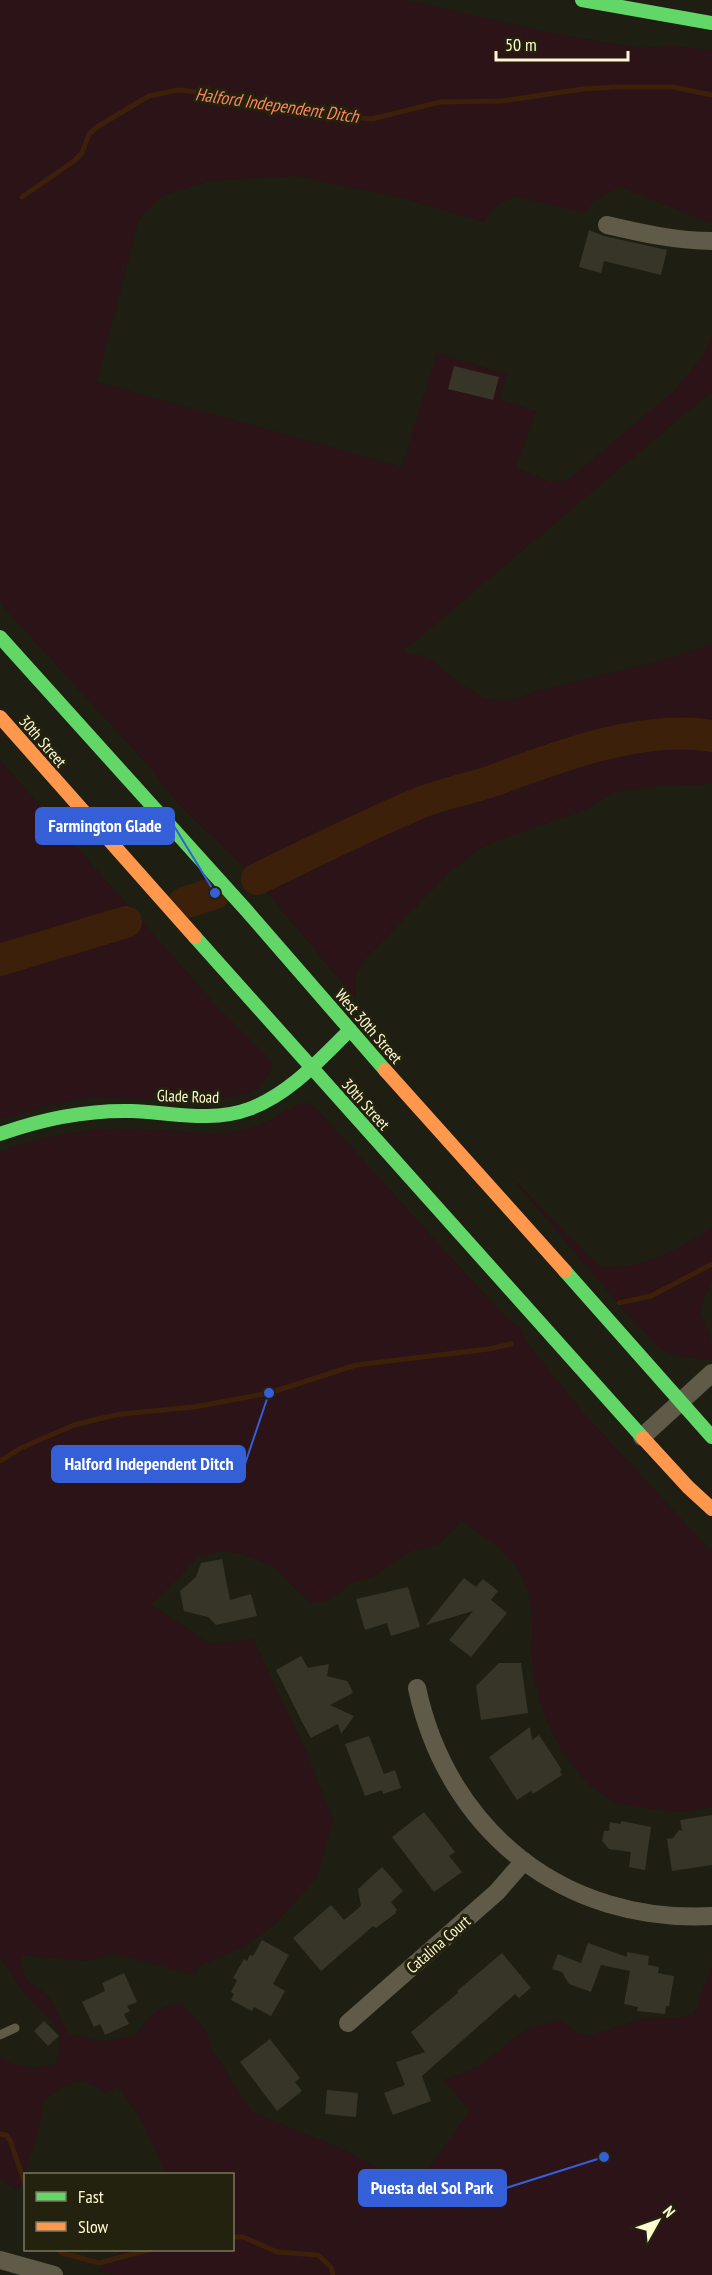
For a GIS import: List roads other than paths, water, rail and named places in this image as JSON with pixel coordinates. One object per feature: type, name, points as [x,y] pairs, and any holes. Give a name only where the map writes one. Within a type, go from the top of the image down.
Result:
[{"type":"main road","points":[[582,0],[712,23]]},
{"type":"main road","name":"West 30th Street","points":[[0,637],[247,910],[350,1030],[712,1437]]},
{"type":"main road","name":"30th Street","points":[[0,717],[642,1437],[688,1487],[712,1509]]},
{"type":"main road","name":"Glade Road","points":[[0,1134],[40,1121],[80,1113],[130,1111],[216,1114],[239,1112],[276,1095],[311,1068],[350,1030]]},
{"type":"street","points":[[607,225],[638,232],[712,241]]},
{"type":"street","points":[[642,1437],[712,1373]]},
{"type":"street","points":[[417,1688],[429,1735],[456,1788],[487,1827],[525,1861],[560,1885],[613,1906],[656,1915],[712,1916]]},
{"type":"street","name":"Catalina Court","points":[[348,2023],[496,1892],[525,1861]]},
{"type":"street","points":[[0,2260],[54,2275]]},
{"type":"lane","points":[[0,2035],[15,2028]]},
{"type":"waterway","name":"Halford Independent Ditch","points":[[22,197],[74,161],[82,153],[89,134],[97,127],[149,96],[178,90],[210,93],[330,116],[372,119],[440,102],[502,101],[583,89],[673,87],[712,95]]},
{"type":"waterway","points":[[257,879],[422,802],[572,753],[600,745],[657,735],[712,736]]},
{"type":"waterway","points":[[184,903],[215,893]]},
{"type":"waterway","points":[[0,960],[126,922]]},
{"type":"waterway","name":"Halford Independent Ditch","points":[[619,1303],[651,1296],[712,1264]]},
{"type":"waterway","name":"Halford Independent Ditch","points":[[0,1461],[21,1448],[74,1425],[98,1419],[121,1414],[194,1407],[269,1393],[356,1365],[489,1349],[511,1344]]},
{"type":"waterway","name":"Halford Independent Ditch","points":[[0,2134],[6,2135],[10,2140],[24,2181]]},
{"type":"waterway","name":"Halford Independent Ditch","points":[[234,2237],[243,2237],[277,2252],[318,2255],[331,2267],[333,2275]]},
{"type":"waterway","name":"Halford Independent Ditch","points":[[60,2251],[99,2263],[144,2251]]},
{"type":"place","name":"Farmington Glade","points":[[215,893]]},
{"type":"place","name":"Halford Independent Ditch","points":[[269,1393]]},
{"type":"place","name":"Puesta del Sol Park","points":[[604,2157]]}]
